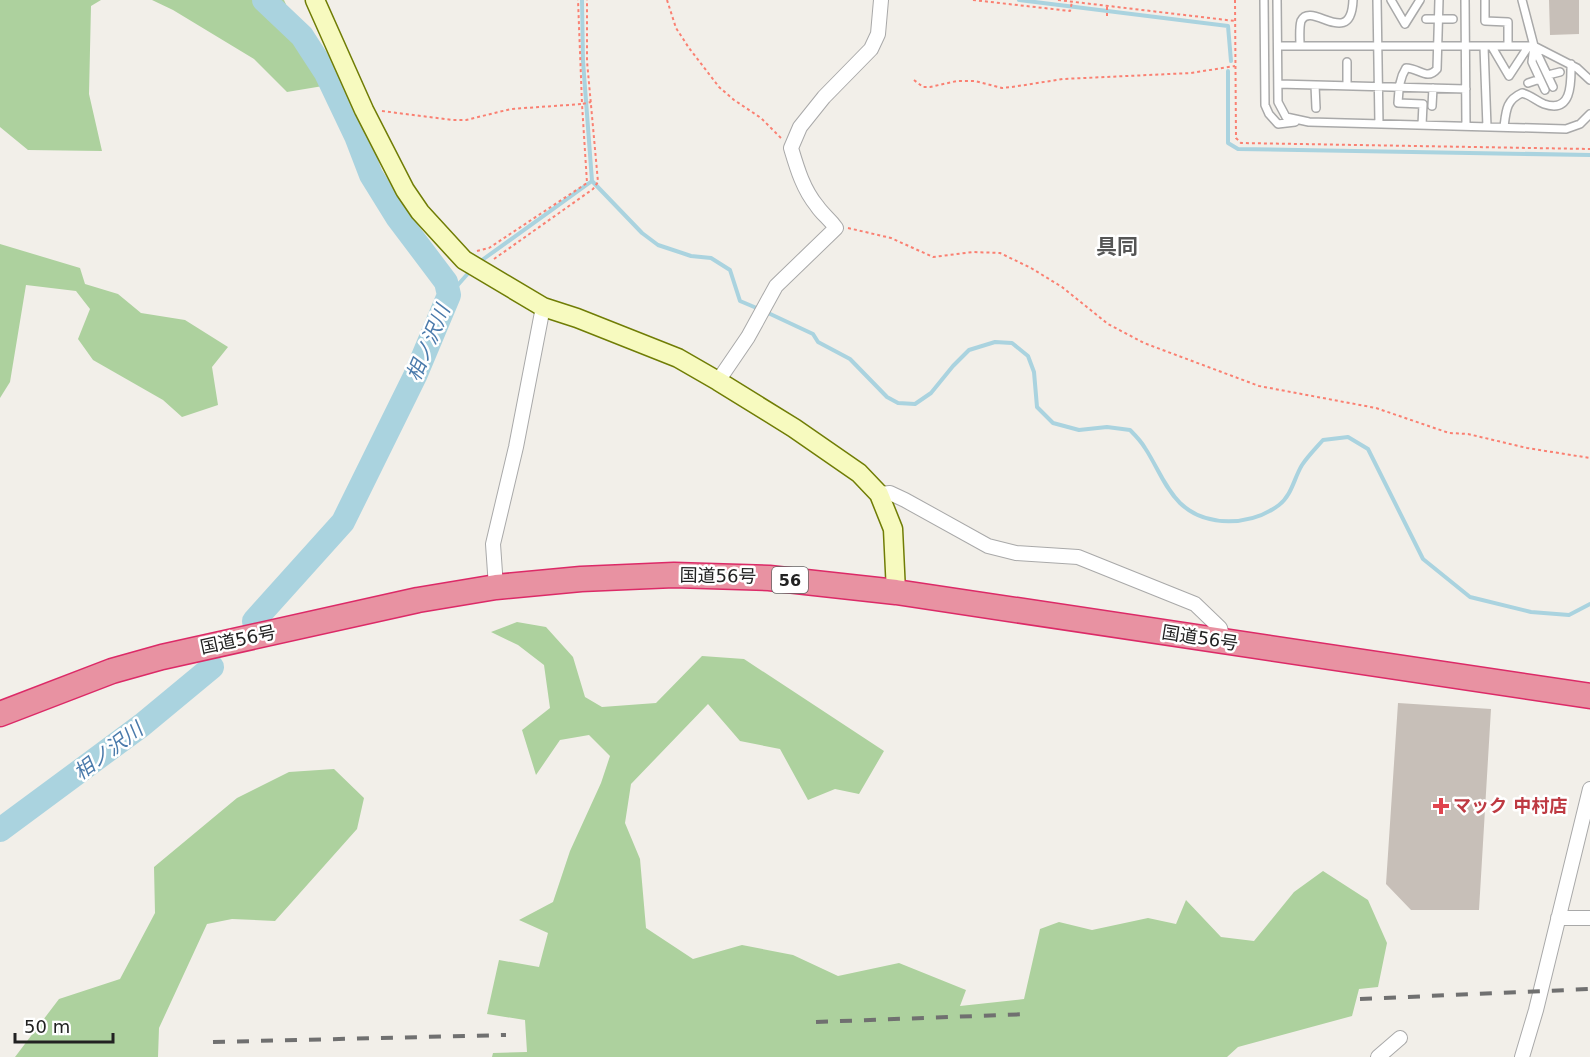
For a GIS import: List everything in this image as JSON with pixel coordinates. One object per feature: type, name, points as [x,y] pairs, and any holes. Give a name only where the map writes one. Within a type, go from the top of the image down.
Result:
[{"type":"highway","name":"国道56号","points":[[0,714],[112,671],[162,657],[418,600],[496,587],[581,579],[674,575],[770,578],[896,592],[1590,696]]},
{"type":"street","points":[[315,0],[364,110],[405,190],[420,212],[471,264],[543,307],[678,358],[832,453],[859,473],[879,494],[893,529],[896,592]]},
{"type":"street","points":[[718,381],[748,337],[776,286],[836,228],[803,186],[790,148],[800,127],[824,97],[870,49],[878,34],[881,0]]},
{"type":"street","points":[[496,587],[493,544],[516,447],[543,307]]},
{"type":"street","points":[[879,494],[890,494],[905,500],[988,546],[1016,553],[1078,557],[1195,604],[1220,628],[1224,642]]},
{"type":"street","points":[[1522,1057],[1590,789]]},
{"type":"street","points":[[1558,918],[1590,918]]},
{"type":"street","points":[[1378,1057],[1400,1038]]},
{"type":"lane","points":[[1263,0],[1265,105],[1278,124],[1298,121],[1566,129],[1590,126]]},
{"type":"lane","points":[[1277,0],[1278,102],[1286,117],[1298,121]]},
{"type":"lane","points":[[1300,45],[1301,22],[1306,14],[1314,10],[1331,19],[1345,20],[1352,13],[1353,0]]},
{"type":"lane","points":[[1377,0],[1379,124]]},
{"type":"lane","points":[[1391,0],[1405,24],[1420,0]]},
{"type":"lane","points":[[1422,125],[1423,104],[1398,103],[1399,86],[1406,68],[1415,69],[1423,74],[1432,74],[1437,69],[1439,0]]},
{"type":"lane","points":[[1465,0],[1466,126]]},
{"type":"lane","points":[[1485,0],[1485,21],[1508,22],[1508,46]]},
{"type":"lane","points":[[1522,0],[1532,62],[1540,79],[1549,88],[1548,75],[1531,46]]},
{"type":"lane","points":[[1426,19],[1454,19]]},
{"type":"lane","points":[[1278,46],[1531,46],[1571,64],[1590,80]]},
{"type":"lane","points":[[1488,47],[1509,76],[1531,46]]},
{"type":"lane","points":[[1487,127],[1488,47]]},
{"type":"lane","points":[[1347,62],[1347,86]]},
{"type":"lane","points":[[1504,127],[1509,102],[1522,93],[1532,95],[1544,104],[1560,104],[1565,101],[1571,86],[1571,64]]},
{"type":"lane","points":[[1548,75],[1560,72]]},
{"type":"lane","points":[[1528,83],[1540,79]]},
{"type":"lane","points":[[1278,84],[1466,89]]},
{"type":"lane","points":[[1315,85],[1316,108]]},
{"type":"lane","points":[[1432,106],[1433,88]]},
{"type":"lane","points":[[1566,129],[1580,124],[1590,114]]},
{"type":"path","points":[[471,264],[489,248],[587,183],[578,0]]},
{"type":"path","points":[[471,264],[496,257],[593,189],[598,182],[587,61],[587,0]]},
{"type":"path","points":[[667,0],[676,28],[719,87],[761,118],[790,148]]},
{"type":"path","points":[[973,0],[1070,11],[1072,2]]},
{"type":"path","points":[[1058,0],[1235,21]]},
{"type":"path","points":[[1107,6],[1107,16]]},
{"type":"path","points":[[914,80],[923,87],[957,81],[975,81],[1002,88],[1063,80],[1191,73],[1235,66]]},
{"type":"path","points":[[364,110],[466,120],[511,109],[591,102]]},
{"type":"path","points":[[836,228],[852,227],[891,238],[933,257],[973,252],[1000,253],[1062,287],[1108,324],[1144,343],[1259,386],[1376,408],[1449,433],[1468,434],[1527,448],[1590,458]]},
{"type":"green space","points":[[0,0],[101,0],[91,6],[89,94],[102,151],[28,150],[0,127]]},
{"type":"green space","points":[[152,0],[284,0],[323,86],[287,92],[254,59],[173,10]]},
{"type":"green space","points":[[0,244],[80,268],[85,284],[118,294],[141,313],[185,320],[228,347],[212,367],[218,405],[182,417],[163,400],[93,360],[78,339],[90,309],[76,291],[26,285],[10,382],[0,398]]},
{"type":"green space","points":[[517,622],[546,627],[573,657],[585,697],[602,707],[656,703],[702,656],[744,659],[884,751],[859,794],[835,789],[808,800],[780,749],[740,741],[708,704],[631,784],[625,823],[640,859],[646,928],[693,959],[742,945],[793,955],[838,976],[899,963],[966,990],[960,1006],[1024,999],[1040,929],[1059,922],[1092,930],[1148,918],[1176,924],[1186,900],[1221,937],[1254,941],[1294,892],[1323,871],[1368,900],[1387,943],[1378,987],[1359,989],[1352,1016],[1238,1047],[1227,1057],[492,1057],[493,1053],[527,1052],[525,1020],[487,1014],[499,960],[539,967],[548,933],[519,920],[553,902],[570,851],[601,783],[610,756],[589,735],[560,740],[536,775],[522,730],[550,708],[544,665],[518,645],[491,632]]},
{"type":"green space","points":[[334,769],[364,798],[357,829],[275,921],[232,919],[207,924],[159,1028],[158,1057],[15,1057],[59,999],[120,979],[155,913],[154,867],[237,798],[289,772]]},
{"type":"building","points":[[1549,0],[1579,0],[1579,34],[1550,35]]},
{"type":"building","points":[[1398,703],[1491,709],[1479,910],[1411,910],[1386,884]]},
{"type":"waterway","name":"相ノ沢川","points":[[254,621],[343,522],[415,376],[449,295],[446,282],[397,217],[371,175],[356,136],[326,73],[302,36],[264,0]]},
{"type":"waterway","points":[[582,0],[583,61],[592,181],[642,233],[658,245],[691,256],[711,258],[730,270],[740,301],[759,309]]},
{"type":"waterway","points":[[1019,0],[1228,26],[1231,61]]},
{"type":"waterway","points":[[1228,71],[1228,143],[1238,149],[1590,155]]},
{"type":"waterway","points":[[478,263],[592,181]]},
{"type":"waterway","points":[[449,295],[471,270]]},
{"type":"waterway","points":[[766,312],[813,334],[818,342],[850,359],[887,397],[898,403],[915,404],[931,393],[969,350],[995,342],[1012,343],[1028,356],[1034,372],[1037,407],[1053,423],[1079,430],[1107,427],[1130,430],[1143,445],[1174,497],[1191,511],[1215,520],[1242,520],[1268,512],[1283,501],[1302,465],[1323,440],[1348,437],[1368,449],[1423,559],[1470,597],[1531,612],[1569,615],[1590,604]]},
{"type":"waterway","name":"相ノ沢川","points":[[0,830],[142,725],[212,667]]},
{"type":"railway","points":[[1360,999],[1590,989]]},
{"type":"railway","points":[[816,1022],[1029,1014]]},
{"type":"railway","points":[[213,1042],[506,1035]]},
{"type":"place","name":"マック 中村店","points":[[1441,806]]},
{"type":"district","name":"具同","points":[[1117,247]]}]
